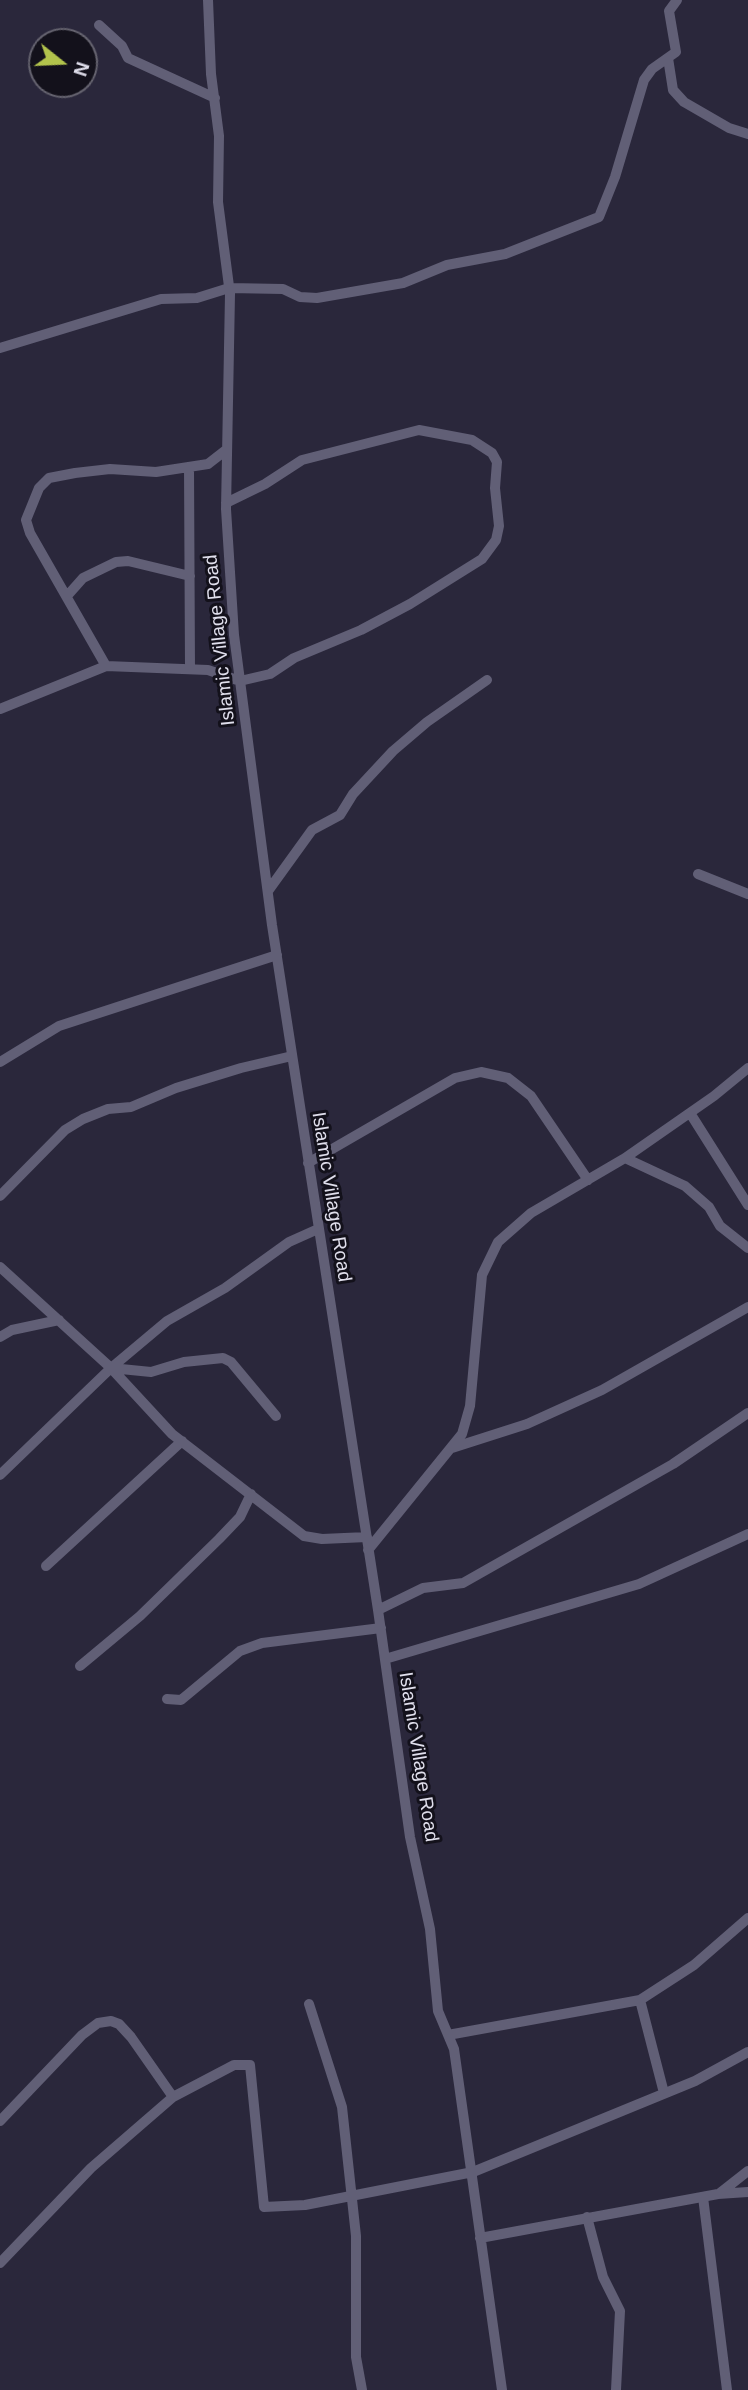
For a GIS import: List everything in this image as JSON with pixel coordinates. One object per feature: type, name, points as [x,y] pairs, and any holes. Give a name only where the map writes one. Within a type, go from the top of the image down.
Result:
[{"type":"street","name":"Islamic Village Road","points":[[208,0],[219,136],[218,202],[229,288],[226,503],[234,635],[276,955],[381,1628],[410,1837],[430,1929],[438,2011],[454,2049],[502,2390]]},
{"type":"street","points":[[0,348],[161,299],[197,298],[229,288],[283,289],[300,297],[317,298],[402,283],[447,265],[505,254],[599,217],[615,177],[644,80],[676,52],[669,11],[677,0]]},
{"type":"street","points":[[99,25],[122,46],[128,58],[215,98]]},
{"type":"street","points":[[668,58],[673,90],[684,102],[729,128],[748,134]]},
{"type":"street","points":[[0,709],[106,666],[208,670],[240,681],[270,674],[294,657],[361,630],[482,559],[496,540],[499,527],[495,488],[497,462],[492,453],[472,440],[419,430],[302,460],[265,484],[226,503]]},
{"type":"street","points":[[106,666],[83,630],[26,520],[39,488],[49,478],[75,473],[110,470],[156,472],[208,464],[226,450]]},
{"type":"street","points":[[190,467],[190,669]]},
{"type":"street","points":[[67,596],[83,578],[116,562],[128,561],[190,576]]},
{"type":"street","points":[[268,891],[312,830],[340,815],[353,794],[393,751],[426,722],[487,680]]},
{"type":"street","points":[[698,874],[748,894]]},
{"type":"street","points":[[0,1062],[59,1026],[276,955]]},
{"type":"street","points":[[0,1196],[65,1130],[83,1119],[108,1109],[131,1107],[176,1088],[292,1055]]},
{"type":"street","points":[[368,1549],[462,1434],[470,1406],[475,1331],[488,1259],[498,1242],[531,1213],[625,1158],[748,1068]]},
{"type":"street","points":[[308,1163],[455,1079],[469,1072],[481,1072],[508,1078],[531,1096],[588,1180]]},
{"type":"street","points":[[690,1112],[748,1205]]},
{"type":"street","points":[[625,1158],[692,1191],[709,1208],[720,1226],[748,1248]]},
{"type":"street","points":[[0,1475],[111,1368],[167,1321],[225,1288],[289,1242],[318,1229]]},
{"type":"street","points":[[0,1267],[111,1368],[181,1441],[304,1536],[322,1539],[367,1537]]},
{"type":"street","points":[[452,1448],[527,1424],[602,1390],[748,1307]]},
{"type":"street","points":[[0,1336],[12,1330],[59,1320]]},
{"type":"street","points":[[111,1368],[151,1372],[193,1360],[223,1358],[231,1362],[276,1416]]},
{"type":"street","points":[[378,1610],[423,1588],[456,1586],[463,1583],[673,1464],[748,1413]]},
{"type":"street","points":[[46,1566],[181,1441]]},
{"type":"street","points":[[80,1666],[171,1588],[240,1517],[251,1494]]},
{"type":"street","points":[[385,1659],[639,1584],[748,1534]]},
{"type":"street","points":[[167,1699],[181,1700],[240,1651],[262,1643],[381,1628]]},
{"type":"street","points":[[448,2035],[640,2000],[694,1965],[748,1918]]},
{"type":"street","points":[[640,2000],[664,2093]]},
{"type":"street","points":[[309,2004],[340,2098],[356,2236],[356,2357],[362,2390]]},
{"type":"street","points":[[0,2121],[82,2035],[98,2023],[111,2021],[119,2024],[131,2037],[173,2097]]},
{"type":"street","points":[[0,2263],[91,2168],[173,2097],[234,2065],[250,2065],[264,2207],[321,2203],[473,2172],[695,2081],[748,2052]]},
{"type":"street","points":[[718,2194],[748,2171]]},
{"type":"street","points":[[480,2238],[718,2194],[748,2192]]},
{"type":"street","points":[[704,2197],[727,2390]]},
{"type":"street","points":[[587,2217],[603,2277],[620,2311],[617,2390]]}]
